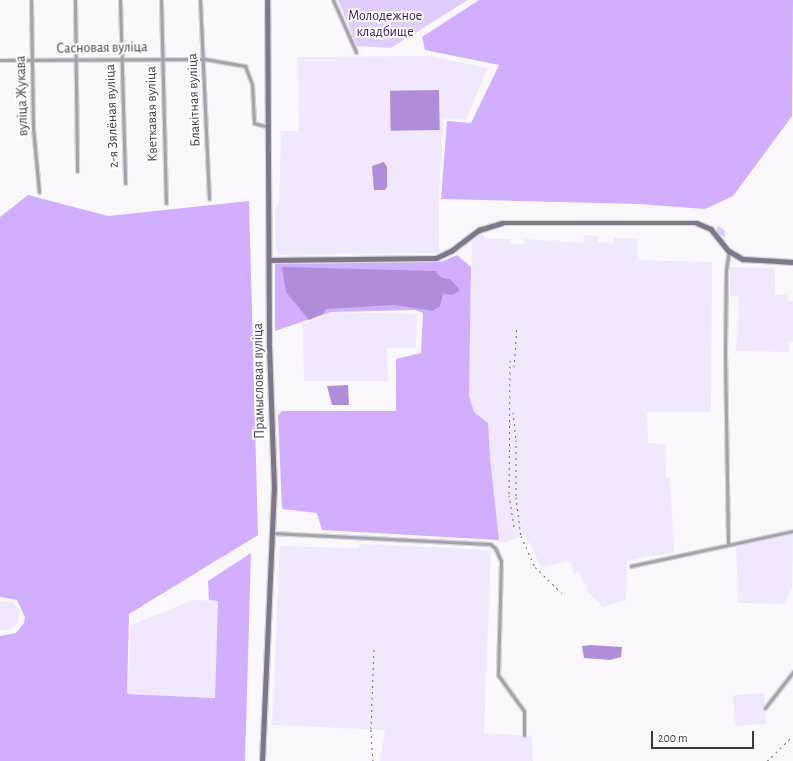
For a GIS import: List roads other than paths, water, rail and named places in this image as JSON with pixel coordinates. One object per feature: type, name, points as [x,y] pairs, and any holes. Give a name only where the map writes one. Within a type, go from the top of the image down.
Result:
[{"type":"main road","name":"Прамысловая вуліца","points":[[262,761],[272,533],[268,260],[267,0]]},
{"type":"main road","points":[[268,260],[436,258],[451,251],[483,228],[502,223],[700,223],[711,229],[729,250],[743,260],[793,262]]},
{"type":"street","name":"вуліца Жукава","points":[[31,0],[33,128],[39,192]]},
{"type":"street","points":[[75,0],[77,171]]},
{"type":"street","name":"2-я Зялёная вуліца","points":[[120,0],[125,183]]},
{"type":"street","name":"Кветкавая вуліца","points":[[161,0],[166,203]]},
{"type":"street","name":"Блакітная вуліца","points":[[200,0],[205,59],[209,199]]},
{"type":"street","points":[[334,0],[356,52]]},
{"type":"street","name":"Сасновая вуліца","points":[[0,60],[162,58],[205,59],[245,66],[252,84],[254,124],[268,127]]},
{"type":"street","points":[[728,543],[725,344],[726,270],[729,250]]},
{"type":"street","points":[[631,566],[728,543],[793,531]]},
{"type":"street","points":[[272,533],[490,544],[495,548],[501,561],[498,675],[524,710],[524,735]]},
{"type":"street","points":[[765,708],[793,672]]},
{"type":"railway","points":[[514,367],[517,328]]},
{"type":"railway","points":[[510,360],[509,495],[514,528]]},
{"type":"railway","points":[[513,412],[516,440],[516,497],[521,536],[535,567],[562,593]]},
{"type":"railway","points":[[373,761],[371,729],[374,649]]},
{"type":"railway","points":[[767,761],[793,736]]},
{"type":"park label","name":"Молодежное кладбище","points":[[385,24]]}]
